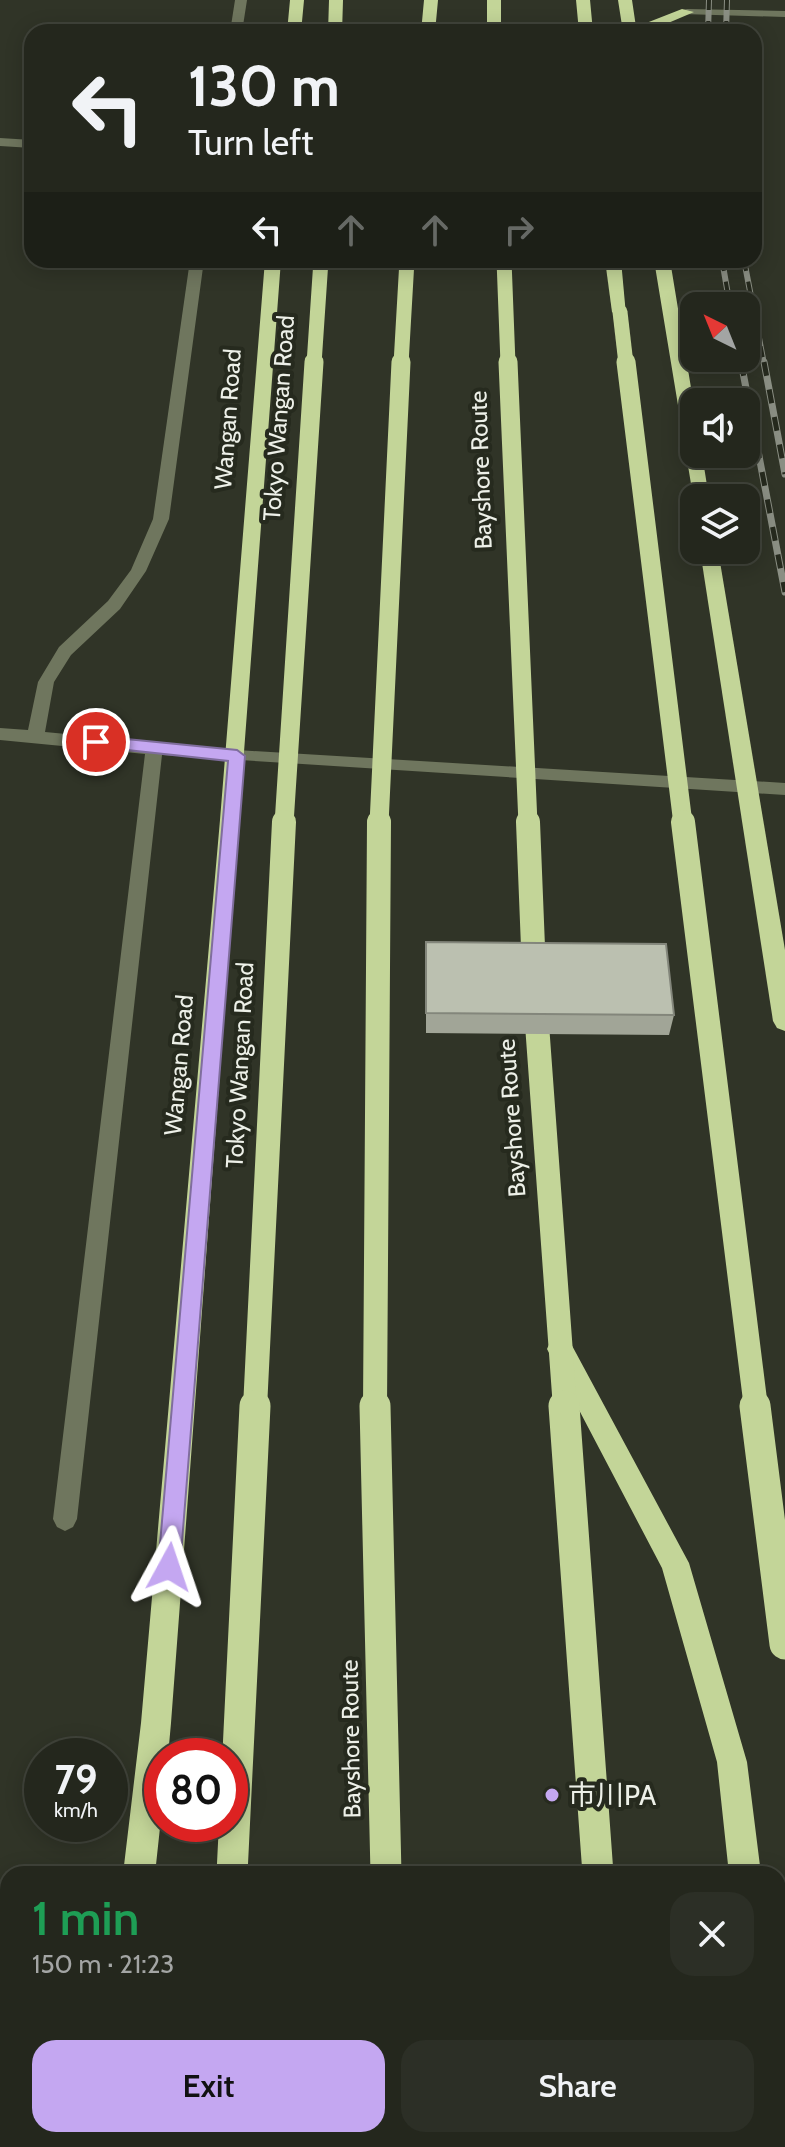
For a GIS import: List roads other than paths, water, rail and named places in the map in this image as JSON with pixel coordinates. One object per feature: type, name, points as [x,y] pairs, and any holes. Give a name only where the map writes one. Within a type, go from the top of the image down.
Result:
[{"type":"highway","points":[[295,24],[297,0]]},
{"type":"highway","points":[[335,24],[336,0]]},
{"type":"highway","points":[[429,24],[431,0]]},
{"type":"highway","points":[[494,0],[494,24]]},
{"type":"highway","points":[[583,0],[585,24]]},
{"type":"highway","points":[[625,0],[629,24]]},
{"type":"highway","points":[[660,3],[687,12]]},
{"type":"highway","points":[[650,24],[687,12]]},
{"type":"highway","name":"Wangan Road","points":[[140,1866],[157,1707],[237,756],[272,268]]},
{"type":"highway","name":"Tokyo Wangan Road","points":[[232,1866],[288,747],[320,268]]},
{"type":"highway","name":"Bayshore Route","points":[[386,1866],[375,1394],[379,759],[407,268]]},
{"type":"highway","name":"Bayshore Route","points":[[504,268],[535,997],[597,1866]]},
{"type":"highway","points":[[614,268],[785,1644]]},
{"type":"highway","points":[[663,268],[698,484]]},
{"type":"highway","points":[[711,564],[785,1021]]},
{"type":"highway","points":[[560,1349],[675,1563],[732,1762],[744,1866]]},
{"type":"street","points":[[237,24],[241,0]]},
{"type":"street","points":[[687,12],[785,14]]},
{"type":"street","points":[[0,142],[24,144]]},
{"type":"street","points":[[36,736],[46,682],[65,651],[114,605],[138,571],[161,519],[196,268]]},
{"type":"street","points":[[0,734],[237,756],[785,789]]},
{"type":"street","points":[[65,1519],[154,748]]},
{"type":"railway","points":[[708,24],[709,0]]},
{"type":"railway","points":[[726,24],[727,0]]},
{"type":"railway","points":[[723,268],[728,292]]},
{"type":"railway","points":[[746,268],[764,364]]},
{"type":"railway","points":[[764,362],[785,474]]},
{"type":"railway","points":[[743,372],[785,592]]},
{"type":"place","name":"市川PA","points":[[552,1795]]}]
